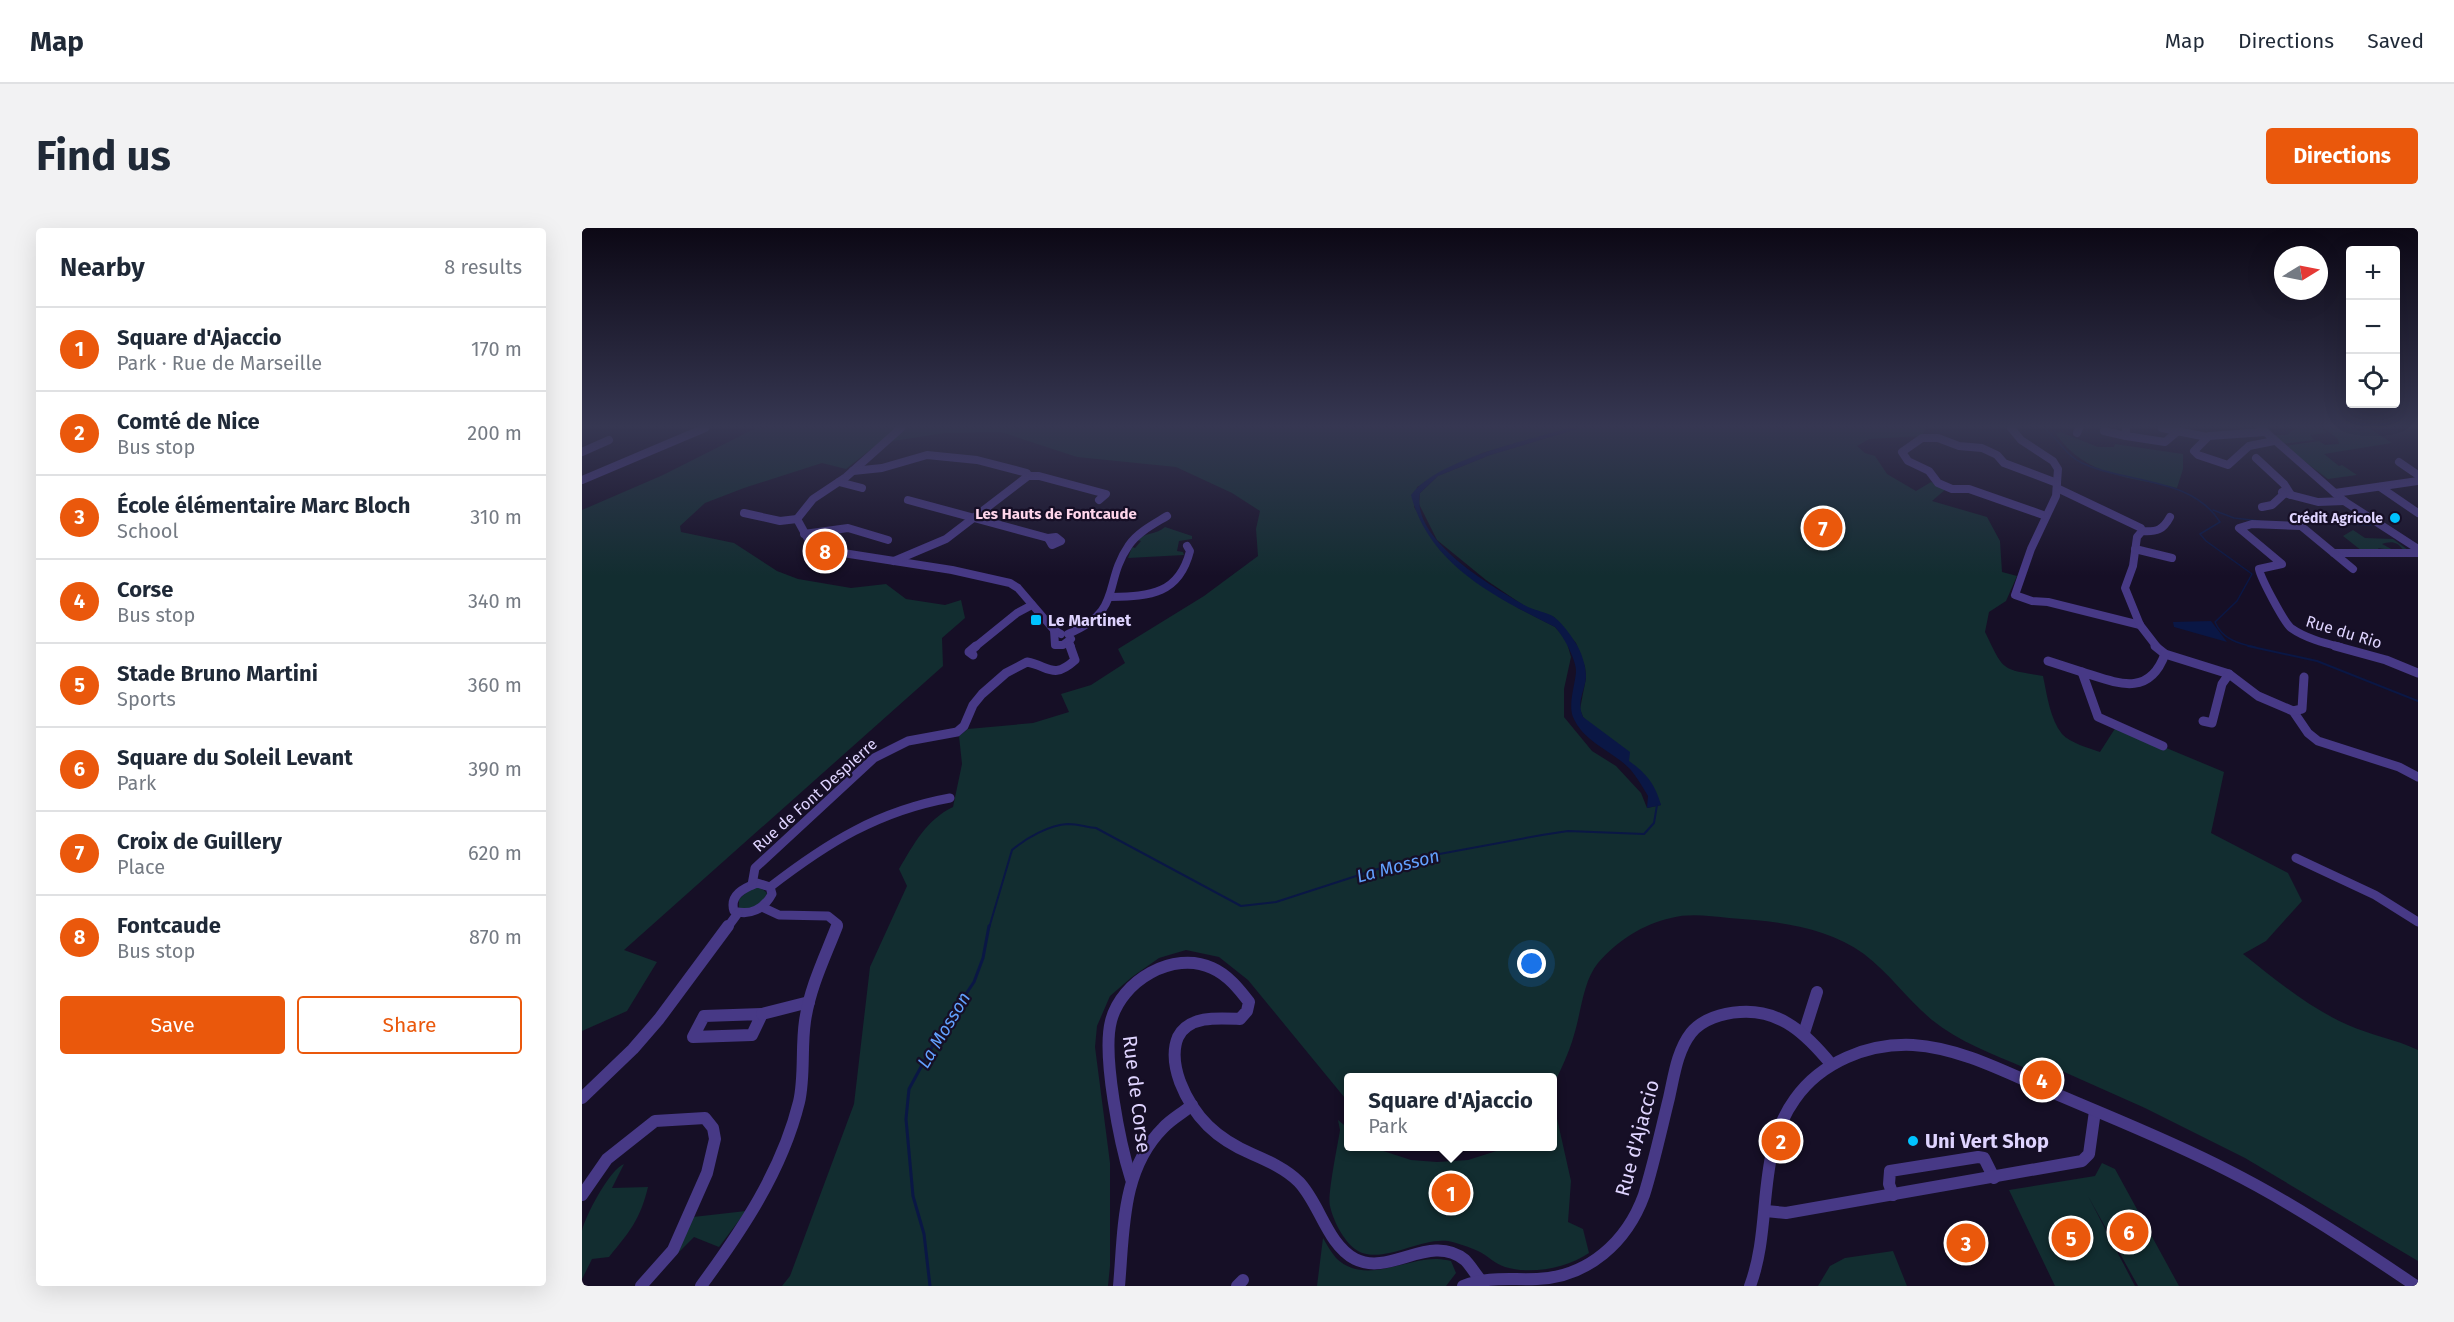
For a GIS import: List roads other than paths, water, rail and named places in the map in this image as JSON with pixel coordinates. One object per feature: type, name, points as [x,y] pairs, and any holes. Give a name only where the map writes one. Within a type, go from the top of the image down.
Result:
[{"type":"street","points":[[744,513],[780,521],[797,519],[813,499],[845,477]]},
{"type":"street","points":[[894,561],[946,539],[1026,477]]},
{"type":"street","points":[[1044,477],[1106,494],[1099,500]]},
{"type":"street","points":[[1934,477],[1938,483],[1952,489],[1969,489],[2046,516]]},
{"type":"street","points":[[2037,477],[2141,528],[2142,531],[2155,532],[2164,528],[2170,517]]},
{"type":"street","points":[[2058,477],[2057,486],[2015,595],[2032,601],[2067,606],[2140,625]]},
{"type":"street","points":[[2277,477],[2284,484],[2287,493]]},
{"type":"street","points":[[2317,477],[2344,501],[2418,549]]},
{"type":"street","points":[[2335,493],[2417,480]]},
{"type":"street","points":[[839,482],[861,488]]},
{"type":"street","points":[[2380,487],[2418,513]]},
{"type":"street","points":[[2287,493],[2318,502],[2344,501]]},
{"type":"street","points":[[2262,507],[2272,505],[2287,493]]},
{"type":"street","points":[[908,500],[1048,538]]},
{"type":"street","points":[[797,519],[804,534],[826,548],[843,553],[1000,580],[1018,588],[1065,637],[1091,623],[1111,597],[1129,544],[1167,516]]},
{"type":"street","name":"Rue du Rio","points":[[2334,553],[2301,526],[2252,524],[2239,528],[2282,564],[2259,569],[2259,579],[2284,614],[2288,626],[2317,641],[2399,662],[2418,673]]},
{"type":"street","points":[[804,534],[848,528],[888,540]]},
{"type":"street","points":[[2142,531],[2137,537],[2125,588],[2140,625],[2153,644],[2165,654],[2229,674],[2258,696],[2293,711],[2308,733],[2318,741],[2399,767],[2418,777]]},
{"type":"street","points":[[1111,597],[1147,596],[1161,592],[1181,577],[1185,570],[1190,551],[1187,546]]},
{"type":"street","points":[[2135,549],[2172,558]]},
{"type":"street","points":[[2334,553],[2418,553]]},
{"type":"street","points":[[2334,553],[2353,569]]},
{"type":"street","points":[[973,655],[969,652],[1017,613],[1032,605]]},
{"type":"street","name":"Rue de Font Despierre","points":[[752,885],[755,868],[879,754],[910,740],[956,732],[969,720],[972,706],[976,701],[1017,666],[1028,662],[1048,671],[1061,670],[1075,660],[1065,637]]},
{"type":"street","points":[[2048,661],[2129,686],[2139,685],[2160,668],[2165,654]]},
{"type":"street","points":[[2082,672],[2098,717],[2163,746]]},
{"type":"street","points":[[2203,721],[2211,723],[2222,681],[2229,674]]},
{"type":"street","points":[[2293,711],[2302,709],[2304,677]]},
{"type":"street","points":[[770,886],[815,852],[857,826],[926,802],[951,798]]},
{"type":"street","points":[[2296,858],[2366,891],[2404,911],[2418,922]]},
{"type":"street","points":[[763,883],[770,886],[770,898],[762,907],[750,913],[738,913],[732,907],[739,892],[752,885],[763,883]]},
{"type":"street","points":[[701,1286],[748,1220],[781,1156],[802,1084],[802,1039],[809,1002],[838,924],[836,919],[825,915],[782,916],[762,907]]},
{"type":"street","points":[[582,1098],[626,1056],[659,1019],[738,913]]},
{"type":"street","name":"Rue de Corse","points":[[1119,1286],[1126,1197],[1131,1179],[1124,1157],[1108,1054],[1111,1017],[1117,1004],[1136,983],[1152,972],[1170,965],[1190,963],[1215,969],[1235,985],[1249,1002],[1247,1011],[1240,1019],[1202,1020],[1187,1027],[1178,1038],[1175,1057],[1178,1081],[1192,1105]]},
{"type":"street","points":[[1804,1033],[1817,992]]},
{"type":"street","points":[[762,1014],[752,1035],[693,1037],[704,1016],[762,1014],[809,1002]]},
{"type":"street","name":"Rue d'Ajaccio","points":[[1463,1286],[1479,1278],[1495,1276],[1533,1279],[1553,1277],[1582,1268],[1614,1248],[1631,1224],[1642,1201],[1677,1063],[1695,1030],[1712,1019],[1730,1012],[1755,1011],[1783,1020],[1804,1033],[1831,1064]]},
{"type":"street","points":[[1750,1286],[1760,1263],[1768,1169],[1777,1131],[1788,1109],[1803,1088],[1831,1064],[1852,1053],[1873,1048],[1935,1044],[2192,1152],[2259,1187],[2330,1229],[2416,1286]]},
{"type":"street","points":[[1131,1179],[1147,1148],[1162,1128],[1192,1105],[1213,1133],[1222,1140],[1274,1165],[1296,1179],[1310,1193],[1333,1237],[1354,1259],[1369,1263],[1437,1250],[1453,1254],[1470,1265],[1479,1278]]},
{"type":"street","points":[[1766,1211],[1786,1213],[1994,1178],[2086,1158],[2091,1143],[2095,1111]]},
{"type":"street","points":[[582,1195],[607,1159],[655,1121],[705,1118],[713,1128],[715,1139],[712,1156],[673,1250],[641,1286]]},
{"type":"street","points":[[1893,1195],[1889,1184],[1890,1171],[1978,1156],[1984,1158],[1994,1178]]},
{"type":"water","points":[[1431,477],[1437,477],[1420,493],[1420,511],[1428,528],[1441,545],[1495,588],[1528,607],[1554,617],[1566,629],[1583,658],[1585,668],[1586,677],[1580,706],[1583,717],[1630,752],[1629,761],[1650,780],[1661,805],[1647,808],[1648,796],[1630,769],[1591,740],[1578,726],[1571,706],[1576,667],[1569,648],[1555,627],[1488,591],[1449,560],[1433,541],[1420,520],[1411,495]]},
{"type":"water","points":[[2211,621],[2227,642],[2174,627],[2173,622]]},
{"type":"waterway","points":[[2130,477],[2157,483],[2192,496],[2208,507],[2220,522],[2200,534],[2206,541],[2252,574],[2237,601],[2215,622],[2227,637],[2255,647]]},
{"type":"waterway","points":[[2213,510],[2234,518],[2260,521]]},
{"type":"waterway","points":[[2296,522],[2371,525]]},
{"type":"waterway","points":[[2248,646],[2317,661],[2418,701]]},
{"type":"waterway","name":"La Mosson","points":[[989,928],[1012,850],[1038,833],[1061,825],[1071,824],[1096,828],[1241,906],[1276,902],[1384,867],[1434,855],[1542,835],[1568,831],[1644,834],[1654,823],[1657,805]]},
{"type":"waterway","name":"La Mosson","points":[[930,1286],[924,1234],[913,1196],[906,1119],[909,1089],[939,1034],[974,982],[983,958],[989,926]]},
{"type":"place","name":"Crédit Agricole","points":[[2395,518]]},
{"type":"place","name":"Croix de Guillery","points":[[1823,528]]},
{"type":"place","name":"Fontcaude","points":[[825,551]]},
{"type":"place","name":"Le Martinet","points":[[1036,620]]},
{"type":"place","name":"Corse","points":[[2042,1080]]},
{"type":"place","name":"Comté de Nice","points":[[1781,1141]]},
{"type":"place","name":"Uni Vert Shop","points":[[1913,1141]]},
{"type":"place","name":"Square d'Ajaccio","points":[[1451,1193]]},
{"type":"place","name":"Square du Soleil Levant","points":[[2129,1232]]},
{"type":"place","name":"Stade Bruno Martini","points":[[2071,1238]]},
{"type":"place","name":"École élémentaire Marc Bloch","points":[[1966,1243]]},
{"type":"district","name":"Les Hauts de Fontcaude","points":[[1056,514]]}]
